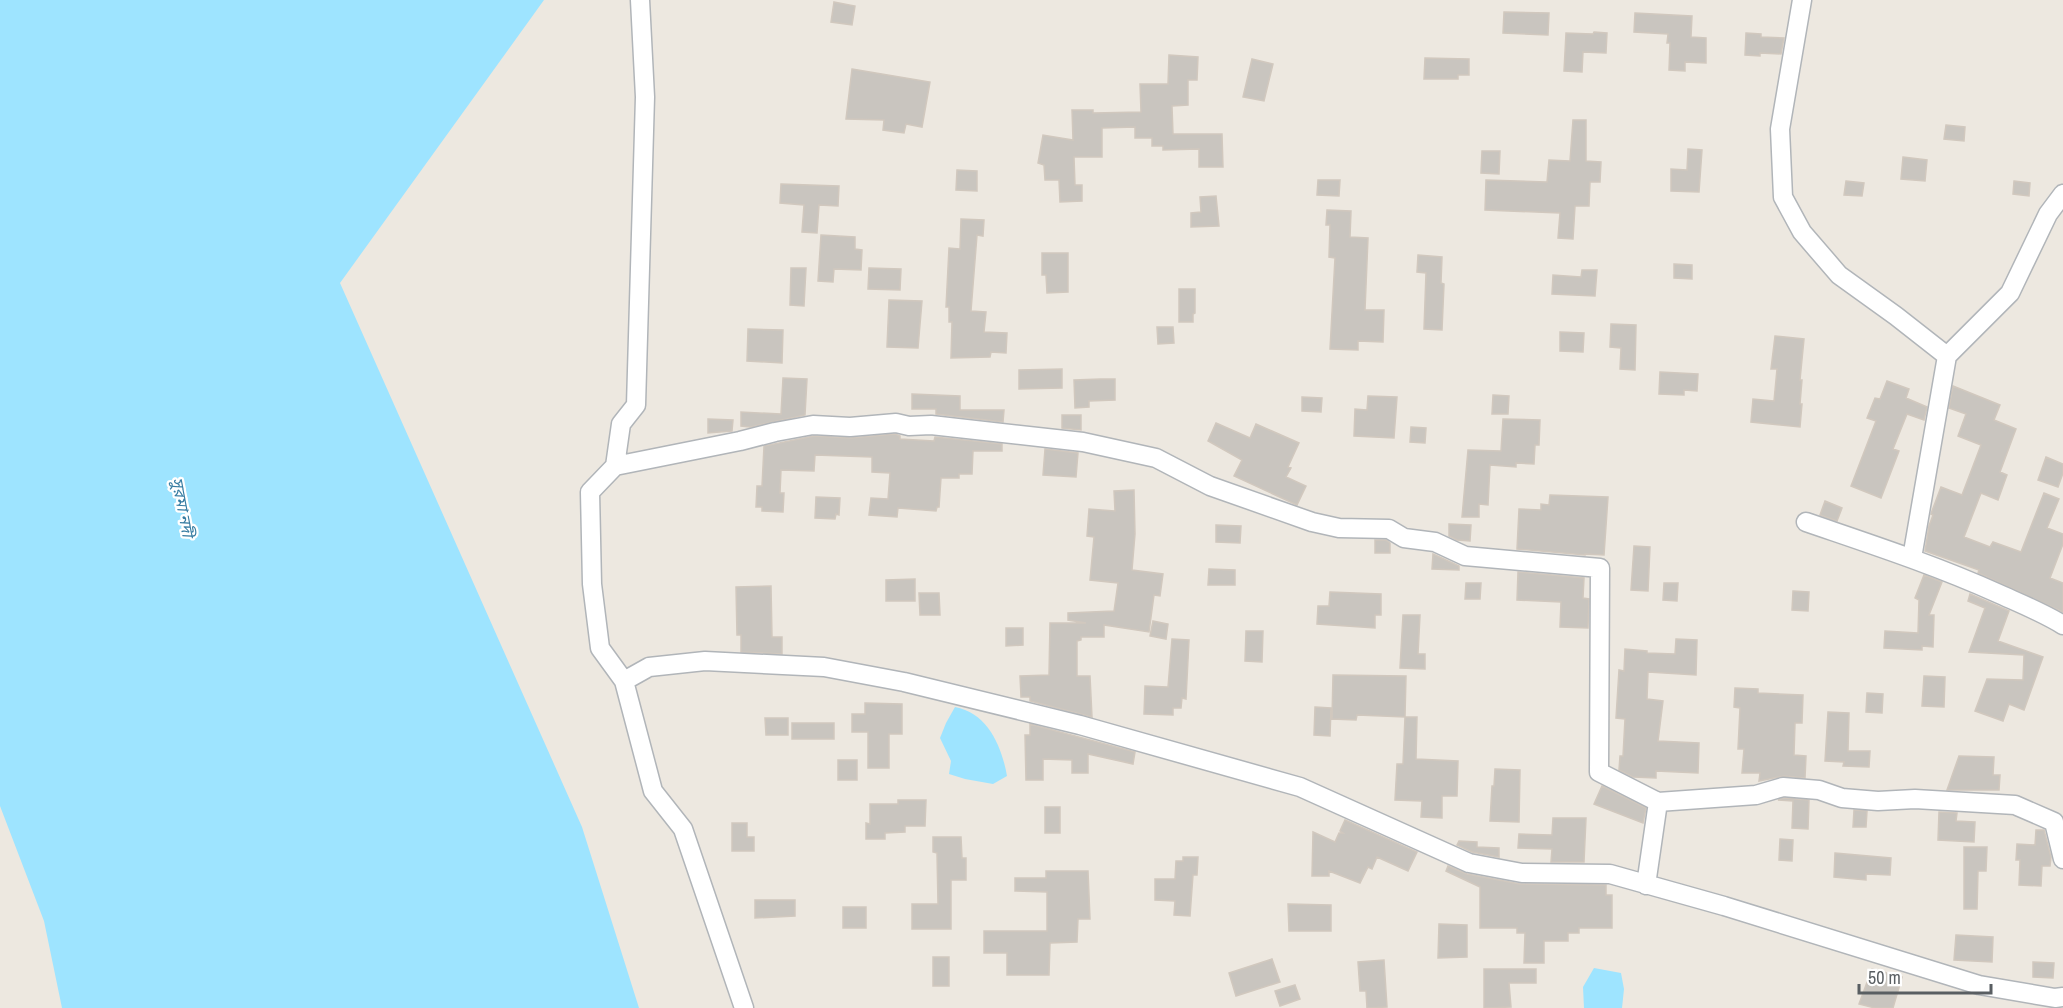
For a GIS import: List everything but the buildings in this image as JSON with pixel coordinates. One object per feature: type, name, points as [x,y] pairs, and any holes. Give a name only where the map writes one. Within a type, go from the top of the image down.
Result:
[{"type":"street","points":[[615,466],[621,424],[636,405],[645,97],[640,0]]},
{"type":"street","points":[[1802,0],[1780,129],[1784,197],[1802,232],[1839,276],[1947,356]]},
{"type":"street","points":[[1912,558],[1947,356],[2010,293],[2048,214],[2063,194]]},
{"type":"street","points":[[744,1008],[683,830],[653,791],[624,681],[600,648],[592,584],[590,492],[615,466],[813,425],[850,427],[896,423],[909,426],[931,425],[1083,442],[1156,458],[1210,486],[1312,522],[1339,528],[1389,529],[1404,538],[1435,542],[1465,556],[1600,568],[1599,772],[1658,802],[1755,795],[1783,787],[1819,790],[1842,798],[1878,801],[1915,799],[2015,805],[2054,822],[2063,859]]},
{"type":"street","points":[[1806,522],[1912,558],[2047,615],[2063,625]]},
{"type":"street","points":[[624,681],[649,667],[705,661],[824,667],[904,682],[1080,725],[1300,787],[1469,864],[1522,873],[1610,874],[1724,906],[1979,985],[2055,998],[2063,997]]},
{"type":"street","points":[[1646,885],[1658,802]]},
{"type":"water","name":"সুরমা নদী","points":[[0,0],[544,0],[340,283],[582,827],[639,1008],[62,1008],[44,921],[0,806]]},
{"type":"water","points":[[955,707],[967,710],[985,724],[997,743],[1007,776],[993,784],[949,774],[951,761],[940,738]]},
{"type":"water","points":[[1594,968],[1621,973],[1624,989],[1622,1008],[1584,1008],[1583,987]]}]
